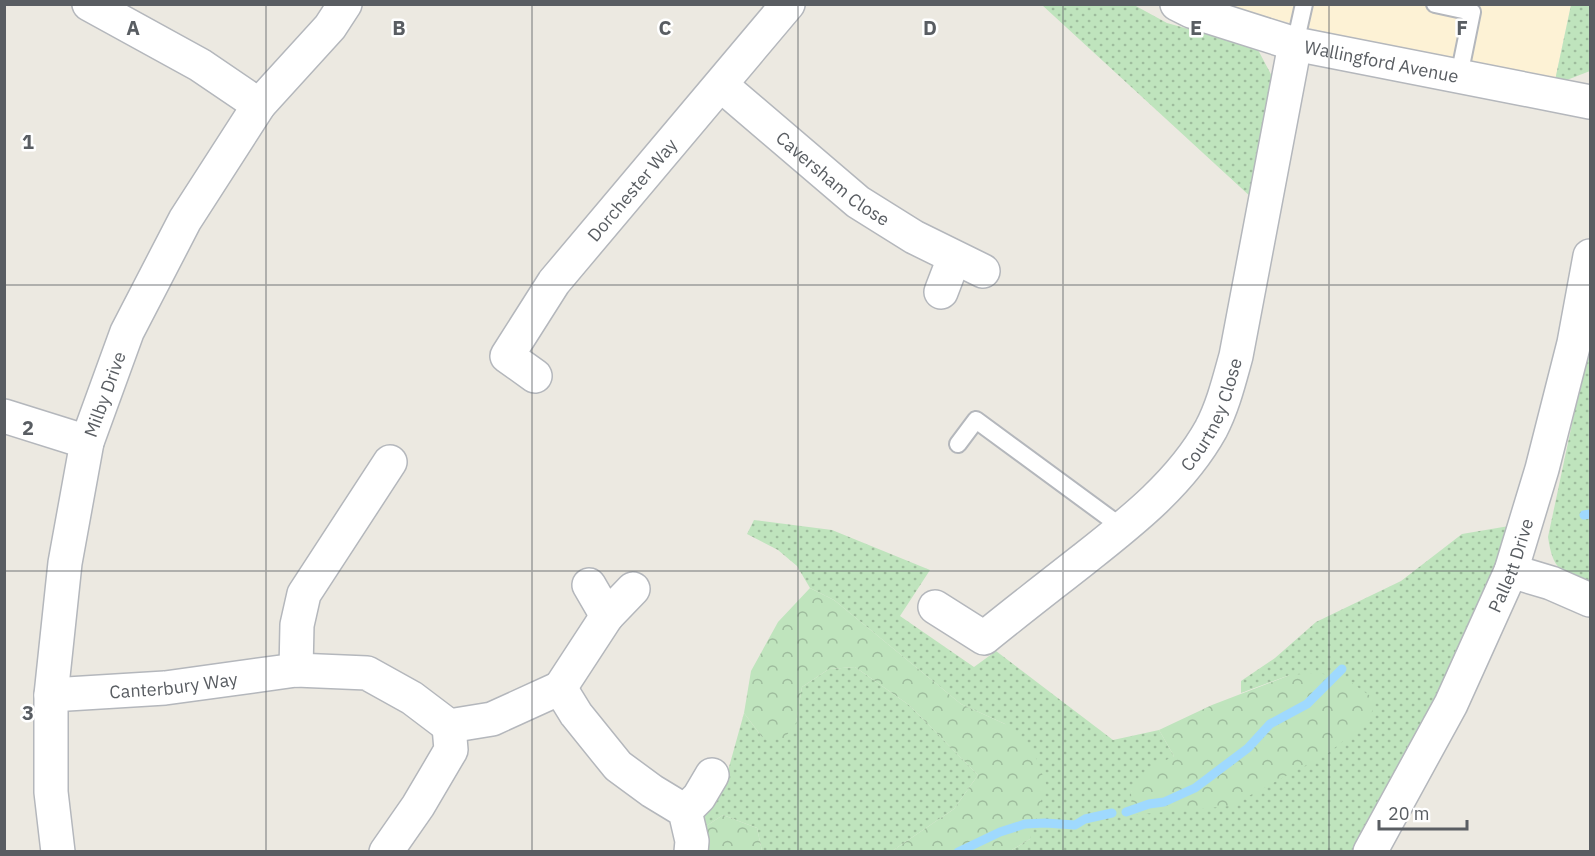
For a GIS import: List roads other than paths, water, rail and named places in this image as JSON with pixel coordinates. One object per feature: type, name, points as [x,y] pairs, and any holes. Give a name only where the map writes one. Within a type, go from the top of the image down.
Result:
[{"type":"street","points":[[89,4],[200,64],[259,105]]},
{"type":"street","name":"Milby Drive","points":[[58,852],[51,792],[51,695],[65,563],[87,442],[127,332],[185,220],[259,105],[330,27],[345,4]]},
{"type":"street","name":"Dorchester Way","points":[[535,376],[507,356],[554,282],[788,4]]},
{"type":"street","name":"Wallingford Avenue","points":[[1177,4],[1191,11],[1295,44],[1590,102]]},
{"type":"street","name":"Courtney Close","points":[[935,607],[984,638],[1123,528],[1157,497],[1190,460],[1211,429],[1226,395],[1236,356],[1295,44]]},
{"type":"street","name":"Caversham Close","points":[[721,85],[858,202],[914,237],[969,264],[941,292]]},
{"type":"street","name":"Pallett Drive","points":[[1370,852],[1451,704],[1511,571],[1542,469],[1571,354],[1590,256]]},
{"type":"street","points":[[4,416],[87,442]]},
{"type":"street","points":[[296,670],[297,625],[304,594],[390,462]]},
{"type":"street","points":[[1511,571],[1551,583],[1590,600]]},
{"type":"street","points":[[589,585],[607,616]]},
{"type":"street","points":[[386,852],[418,806],[451,750],[449,726],[492,719],[560,688],[607,616],[633,589]]},
{"type":"street","name":"Canterbury Way","points":[[51,695],[165,688],[296,670],[367,673],[412,698],[449,726]]},
{"type":"street","points":[[560,688],[576,714],[618,766],[685,811],[692,841],[691,852]]},
{"type":"street","points":[[685,811],[699,797],[712,775]]},
{"type":"lane","points":[[1295,44],[1304,4]]},
{"type":"lane","points":[[1435,4],[1472,12],[1459,76]]},
{"type":"lane","points":[[958,444],[976,420],[1123,528]]},
{"type":"waterway","points":[[1584,515],[1590,514]]},
{"type":"waterway","points":[[1126,812],[1149,804],[1164,802],[1195,788],[1248,748],[1270,724],[1307,704],[1342,669]]},
{"type":"waterway","points":[[958,852],[1000,832],[1025,824],[1075,825],[1085,819],[1112,813]]}]
